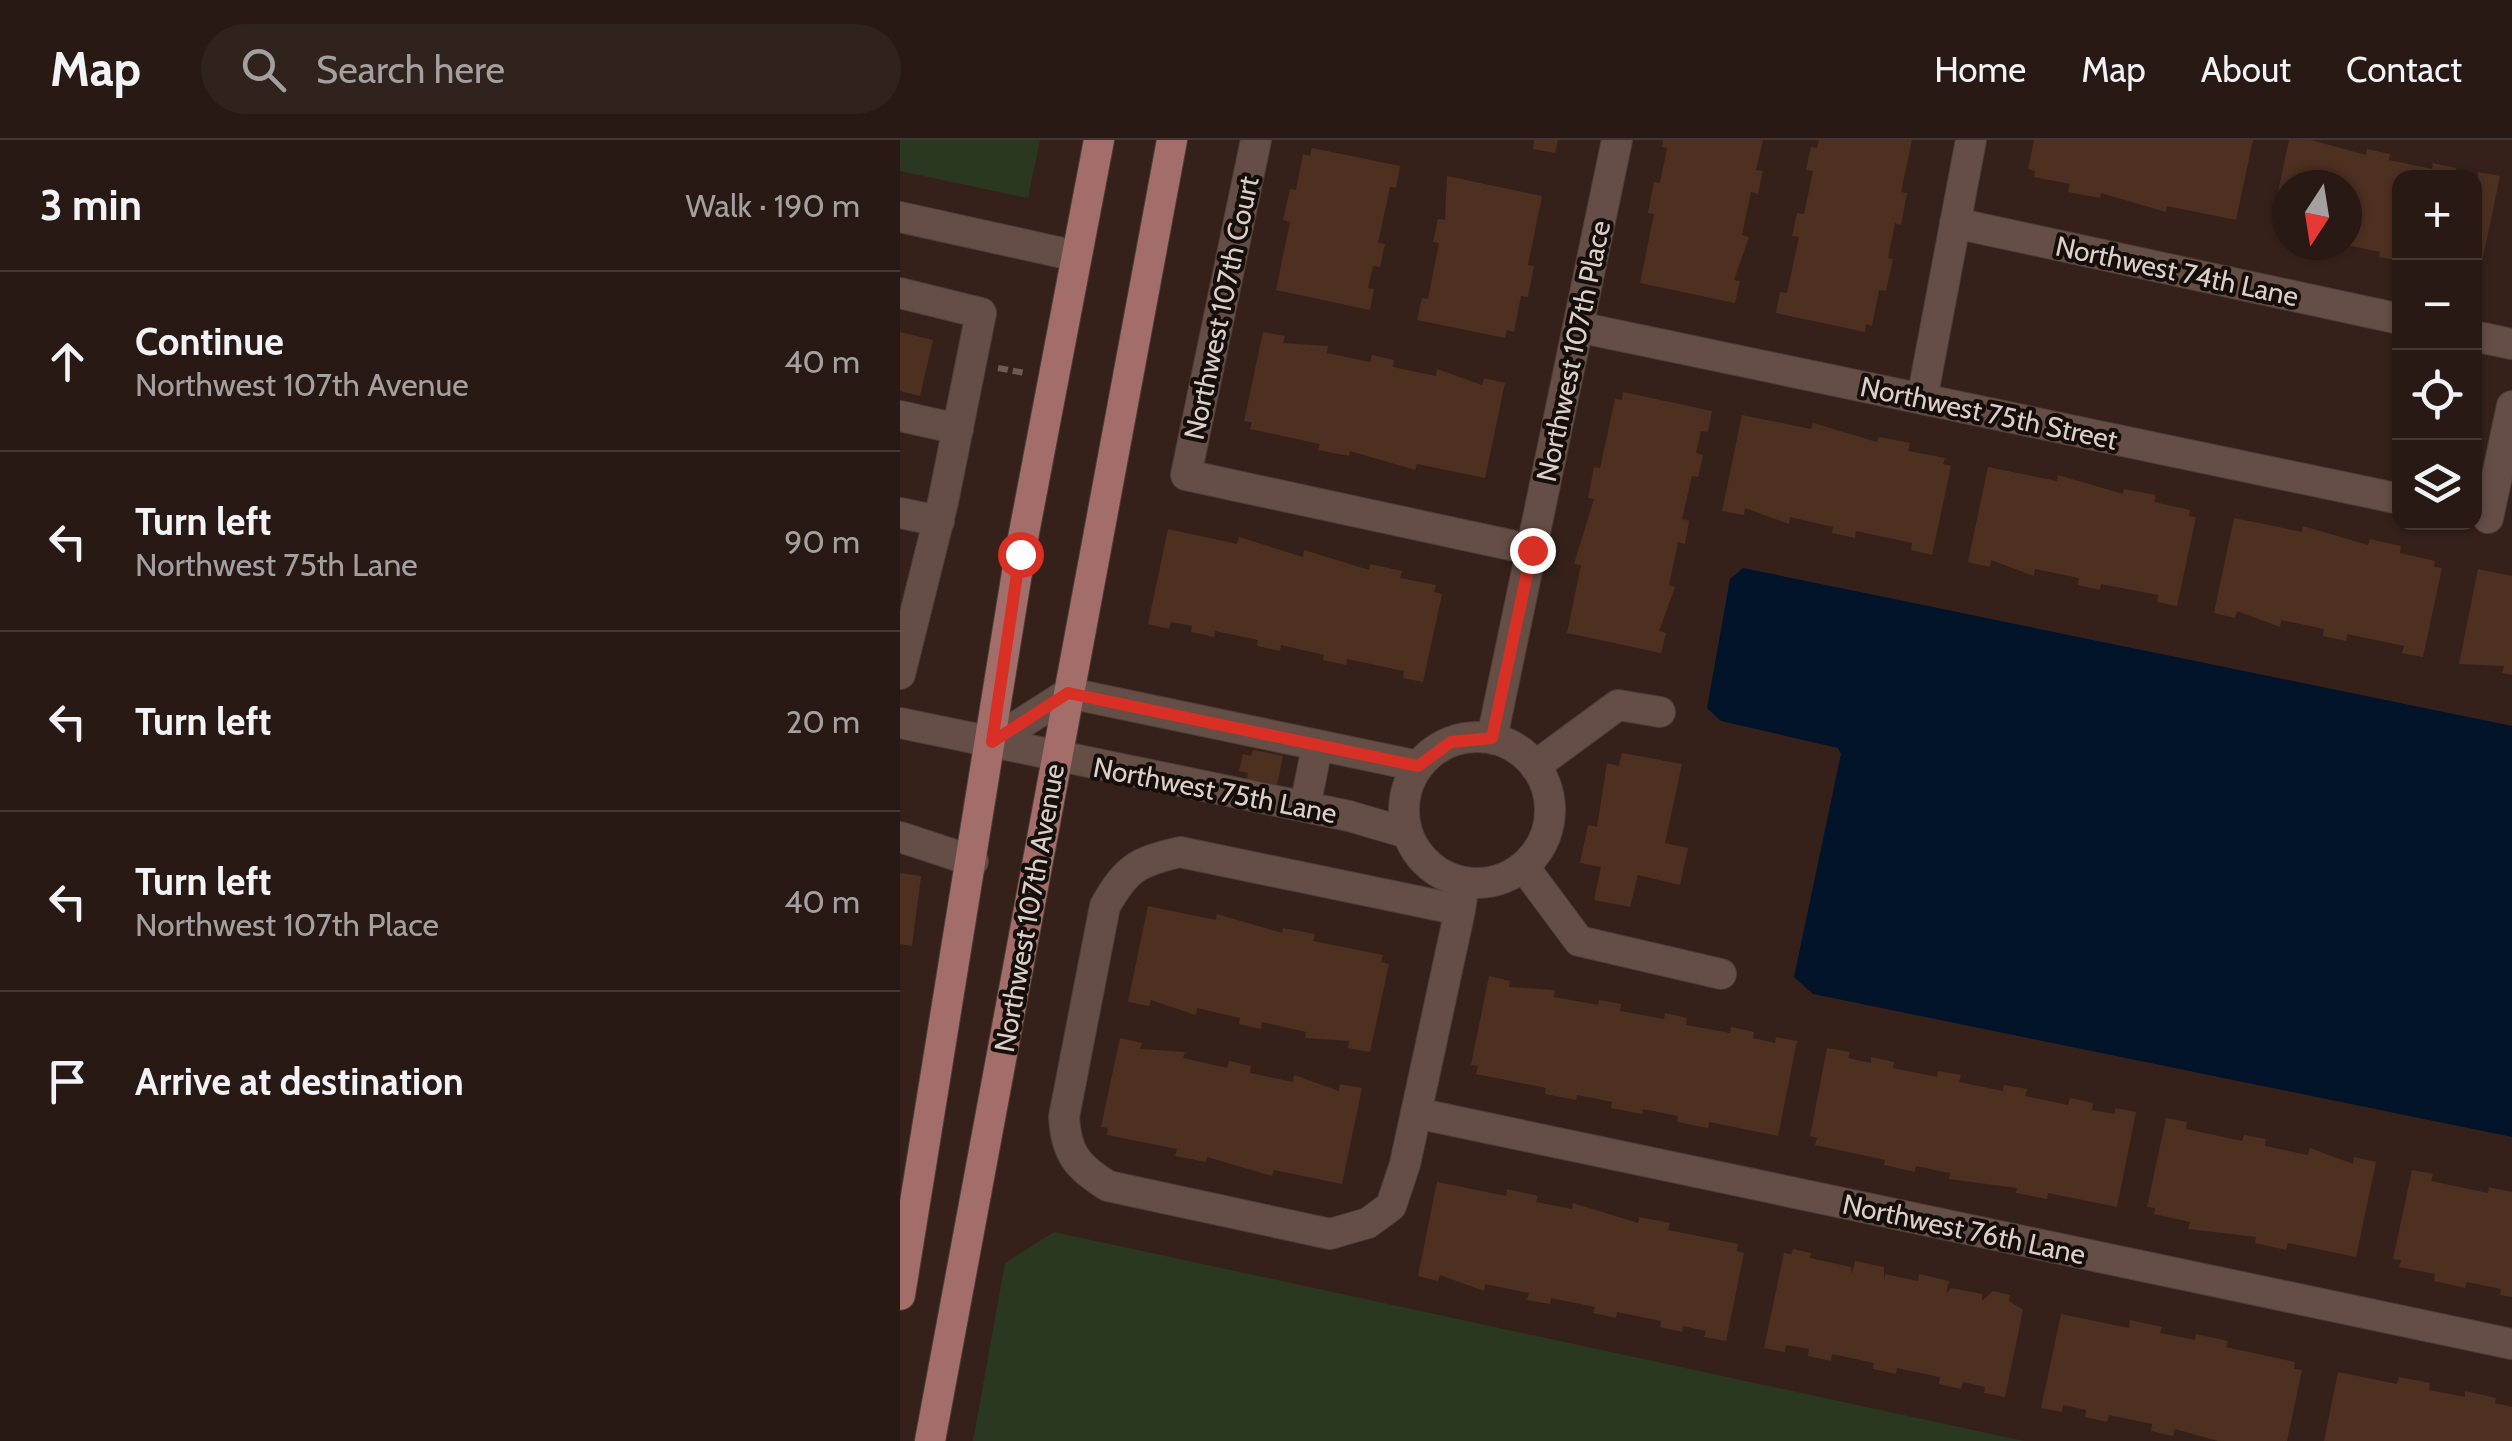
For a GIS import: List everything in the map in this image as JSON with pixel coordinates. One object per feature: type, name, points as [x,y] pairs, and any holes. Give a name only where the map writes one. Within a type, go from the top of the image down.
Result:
[{"type":"main road","points":[[901,1281],[973,861],[1020,554],[1099,140]]},
{"type":"main road","name":"Northwest 107th Avenue","points":[[930,1441],[1172,140]]},
{"type":"street","name":"Northwest 107th Court","points":[[1256,140],[1186,476],[1532,550]]},
{"type":"street","name":"Northwest 107th Place","points":[[1492,738],[1617,140]]},
{"type":"street","points":[[1922,399],[1971,140]]},
{"type":"street","points":[[900,218],[1076,256]]},
{"type":"street","name":"Northwest 74th Lane","points":[[1955,223],[2392,317]]},
{"type":"street","points":[[900,293],[981,313],[939,521],[900,674]]},
{"type":"street","name":"Northwest 75th Street","points":[[1578,327],[2392,497]]},
{"type":"street","points":[[2482,338],[2512,344]]},
{"type":"street","points":[[2492,518],[2512,406]]},
{"type":"street","points":[[900,416],[958,429]]},
{"type":"street","points":[[900,512],[939,521]]},
{"type":"street","points":[[992,742],[1068,693],[1418,766]]},
{"type":"street","points":[[1536,766],[1618,705],[1660,712]]},
{"type":"street","name":"Northwest 75th Lane","points":[[900,723],[1304,807],[1407,834]]},
{"type":"street","points":[[1462,896],[1416,1113],[1391,1206],[1368,1223],[1330,1234],[1108,1186],[1081,1170],[1065,1146],[1064,1117],[1106,906],[1120,880],[1141,862],[1180,852],[1462,896],[1524,867],[1539,850],[1548,830],[1546,786],[1536,766],[1509,744],[1492,738],[1451,742],[1418,766],[1403,803],[1407,834],[1424,862],[1462,896]]},
{"type":"street","points":[[1304,807],[1317,747]]},
{"type":"street","points":[[900,837],[973,861]]},
{"type":"street","points":[[1524,867],[1578,941],[1721,974]]},
{"type":"street","name":"Northwest 76th Lane","points":[[1416,1113],[2512,1344]]},
{"type":"green space","points":[[900,140],[1040,140],[1028,198],[900,171]]},
{"type":"green space","points":[[1054,1232],[2024,1441],[973,1441],[1005,1263]]},
{"type":"water","points":[[1743,568],[2512,726],[2512,1137],[1813,994],[1794,977],[1841,754],[1838,748],[1721,721],[1707,708],[1730,579]]},
{"type":"building","points":[[1534,140],[1558,140],[1555,153],[1533,149]]},
{"type":"building","points":[[1663,140],[1763,140],[1756,170],[1763,171],[1758,194],[1751,192],[1742,235],[1749,237],[1734,280],[1740,281],[1735,303],[1640,283],[1654,214],[1648,213],[1654,182],[1660,183],[1667,148],[1662,147]]},
{"type":"building","points":[[1819,140],[1912,140],[1901,192],[1907,193],[1901,225],[1895,223],[1886,291],[1879,290],[1872,326],[1866,324],[1865,332],[1776,313],[1780,292],[1787,293],[1799,237],[1792,236],[1797,213],[1804,214],[1813,171],[1806,170],[1811,147],[1817,148]]},
{"type":"building","points":[[2034,140],[2253,140],[2236,220],[2167,206],[2166,212],[2101,193],[2100,198],[2068,192],[2070,184],[2034,177],[2035,171],[2028,169]]},
{"type":"building","points":[[2289,140],[2311,140],[2366,155],[2367,149],[2390,154],[2389,160],[2432,169],[2433,163],[2456,168],[2456,170],[2392,170],[2392,259],[2362,248],[2362,170],[2283,170]]},
{"type":"building","points":[[1312,148],[1400,166],[1396,188],[1390,187],[1378,243],[1385,244],[1380,267],[1373,266],[1368,288],[1374,289],[1370,310],[1276,290],[1290,222],[1283,220],[1290,189],[1296,190],[1303,154],[1310,156]]},
{"type":"building","points":[[2482,173],[2500,176],[2482,262]]},
{"type":"building","points":[[1447,176],[1542,196],[1528,265],[1534,266],[1528,297],[1521,296],[1514,332],[1507,330],[1505,338],[1417,320],[1422,298],[1428,299],[1439,243],[1433,242],[1438,219],[1445,220]]},
{"type":"building","points":[[900,332],[933,340],[920,396],[900,391]]},
{"type":"building","points":[[1263,332],[1285,336],[1283,343],[1328,346],[1327,353],[1370,362],[1372,355],[1394,360],[1393,367],[1436,376],[1437,369],[1482,385],[1484,378],[1505,383],[1485,478],[1417,464],[1415,470],[1350,451],[1349,456],[1318,450],[1320,444],[1250,429],[1252,422],[1244,421]]},
{"type":"building","points":[[1623,392],[1712,411],[1708,432],[1701,431],[1696,453],[1703,455],[1698,477],[1692,476],[1682,519],[1689,521],[1685,544],[1678,542],[1669,585],[1675,587],[1659,631],[1666,633],[1661,653],[1567,633],[1581,565],[1574,564],[1594,499],[1588,498],[1594,467],[1600,468],[1615,399],[1622,400]]},
{"type":"building","points":[[1742,415],[1811,429],[1813,423],[1877,442],[1879,437],[1910,443],[1908,451],[1945,458],[1943,464],[1951,466],[1932,555],[1911,550],[1912,543],[1856,531],[1855,538],[1832,533],[1833,527],[1790,517],[1789,524],[1745,508],[1744,515],[1722,511]]},
{"type":"building","points":[[1988,467],[2057,481],[2058,475],[2123,494],[2124,489],[2156,495],[2154,502],[2190,510],[2189,516],[2196,517],[2177,606],[2157,602],[2158,595],[2101,584],[2100,590],[2078,585],[2079,578],[2035,569],[2034,576],[1991,560],[1990,567],[1968,562]]},
{"type":"building","points":[[2234,518],[2302,532],[2303,526],[2368,545],[2370,539],[2401,546],[2400,553],[2435,561],[2434,567],[2442,568],[2423,657],[2402,653],[2404,646],[2347,634],[2346,641],[2323,636],[2324,629],[2281,620],[2280,627],[2237,611],[2235,618],[2214,613]]},
{"type":"building","points":[[1168,529],[1237,544],[1239,537],[1303,557],[1304,550],[1369,570],[1370,564],[1402,571],[1400,578],[1436,585],[1434,592],[1442,594],[1423,682],[1403,678],[1404,671],[1347,659],[1346,665],[1323,660],[1324,655],[1281,645],[1280,651],[1257,646],[1258,640],[1215,631],[1214,637],[1191,632],[1192,626],[1171,622],[1169,629],[1148,624]]},
{"type":"building","points":[[2478,569],[2512,576],[2512,675],[2502,673],[2504,666],[2459,664]]},
{"type":"building","points":[[1253,750],[1283,756],[1277,785],[1247,779],[1248,773],[1239,771],[1243,754],[1251,756]]},
{"type":"building","points":[[1622,753],[1682,764],[1665,843],[1688,848],[1680,885],[1638,875],[1630,907],[1594,900],[1601,867],[1580,863],[1588,825],[1597,827],[1607,763],[1619,766]]},
{"type":"building","points":[[900,873],[921,876],[912,946],[900,944]]},
{"type":"building","points":[[1148,906],[1216,920],[1217,914],[1282,933],[1283,928],[1315,934],[1313,941],[1383,955],[1381,962],[1389,964],[1370,1052],[1348,1048],[1349,1041],[1305,1038],[1306,1032],[1262,1022],[1261,1029],[1239,1024],[1240,1018],[1197,1008],[1196,1015],[1151,1000],[1149,1006],[1128,1002]]},
{"type":"building","points":[[1489,976],[1510,981],[1509,987],[1555,990],[1554,997],[1598,1005],[1599,1000],[1621,1004],[1620,1011],[1664,1019],[1665,1013],[1687,1018],[1686,1025],[1730,1033],[1731,1027],[1754,1032],[1753,1038],[1775,1043],[1776,1037],[1797,1041],[1778,1136],[1709,1122],[1708,1128],[1677,1122],[1678,1116],[1611,1108],[1612,1102],[1545,1094],[1546,1088],[1476,1074],[1478,1066],[1471,1065]]},
{"type":"building","points":[[1120,1038],[1142,1043],[1140,1049],[1185,1052],[1183,1058],[1227,1068],[1229,1061],[1251,1066],[1250,1073],[1293,1082],[1294,1075],[1339,1091],[1340,1084],[1362,1088],[1342,1184],[1274,1170],[1272,1176],[1207,1157],[1206,1162],[1175,1156],[1177,1149],[1107,1135],[1108,1128],[1101,1127]]},
{"type":"building","points":[[1827,1048],[1850,1052],[1848,1058],[1871,1063],[1871,1057],[1894,1062],[1893,1068],[1937,1077],[1938,1071],[1961,1075],[1959,1082],[2003,1091],[2004,1085],[2027,1089],[2025,1096],[2068,1105],[2070,1098],[2093,1103],[2092,1110],[2114,1114],[2116,1108],[2136,1112],[2117,1207],[2048,1193],[2047,1199],[2016,1193],[2017,1188],[1949,1179],[1950,1173],[1916,1166],[1915,1172],[1884,1165],[1885,1160],[1815,1145],[1817,1138],[1810,1136]]},
{"type":"building","points":[[2166,1118],[2187,1122],[2186,1129],[2242,1141],[2244,1135],[2266,1139],[2265,1146],[2308,1155],[2310,1148],[2353,1164],[2354,1157],[2376,1162],[2356,1257],[2288,1243],[2286,1250],[2255,1243],[2256,1237],[2188,1229],[2190,1222],[2154,1214],[2155,1208],[2147,1207]]},
{"type":"building","points":[[2412,1170],[2433,1174],[2431,1181],[2488,1193],[2489,1187],[2512,1192],[2512,1297],[2500,1295],[2501,1289],[2467,1282],[2465,1288],[2434,1281],[2435,1274],[2399,1267],[2401,1260],[2393,1259]]},
{"type":"building","points":[[1437,1182],[1506,1196],[1507,1189],[1538,1196],[1536,1202],[1572,1209],[1573,1203],[1638,1223],[1639,1217],[1670,1223],[1668,1230],[1738,1244],[1737,1251],[1744,1253],[1726,1341],[1704,1337],[1706,1331],[1683,1326],[1682,1332],[1660,1327],[1661,1321],[1617,1312],[1616,1318],[1593,1313],[1595,1307],[1551,1298],[1550,1304],[1527,1300],[1529,1293],[1485,1284],[1484,1291],[1440,1275],[1438,1281],[1418,1276]]},
{"type":"building","points":[[1793,1249],[1811,1253],[1810,1258],[1851,1267],[1852,1274],[1855,1261],[1884,1267],[1884,1281],[1885,1274],[1918,1281],[1919,1274],[1949,1281],[1946,1294],[1951,1288],[1982,1294],[1982,1301],[1993,1291],[2010,1295],[2009,1301],[2023,1310],[2005,1397],[1984,1393],[1985,1387],[1963,1382],[1961,1389],[1939,1384],[1940,1377],[1897,1368],[1896,1374],[1873,1369],[1874,1363],[1832,1354],[1831,1361],[1808,1356],[1809,1349],[1786,1345],[1785,1352],[1764,1348],[1784,1253],[1791,1254]]},
{"type":"building","points":[[2061,1314],[2129,1328],[2130,1320],[2162,1327],[2160,1333],[2195,1340],[2196,1334],[2228,1341],[2226,1347],[2295,1362],[2294,1369],[2302,1370],[2287,1441],[2218,1441],[2175,1429],[2173,1436],[2151,1431],[2152,1424],[2109,1415],[2107,1422],[2085,1417],[2086,1410],[2063,1405],[2062,1412],[2041,1408]]},
{"type":"building","points":[[2338,1372],[2397,1384],[2399,1377],[2430,1383],[2429,1390],[2465,1397],[2465,1391],[2496,1398],[2495,1403],[2512,1407],[2512,1441],[2324,1441]]},
{"type":"route","points":[[1020,554],[992,742],[1068,693],[1418,766],[1432,751],[1451,742],[1471,737],[1492,738],[1532,550]]}]
